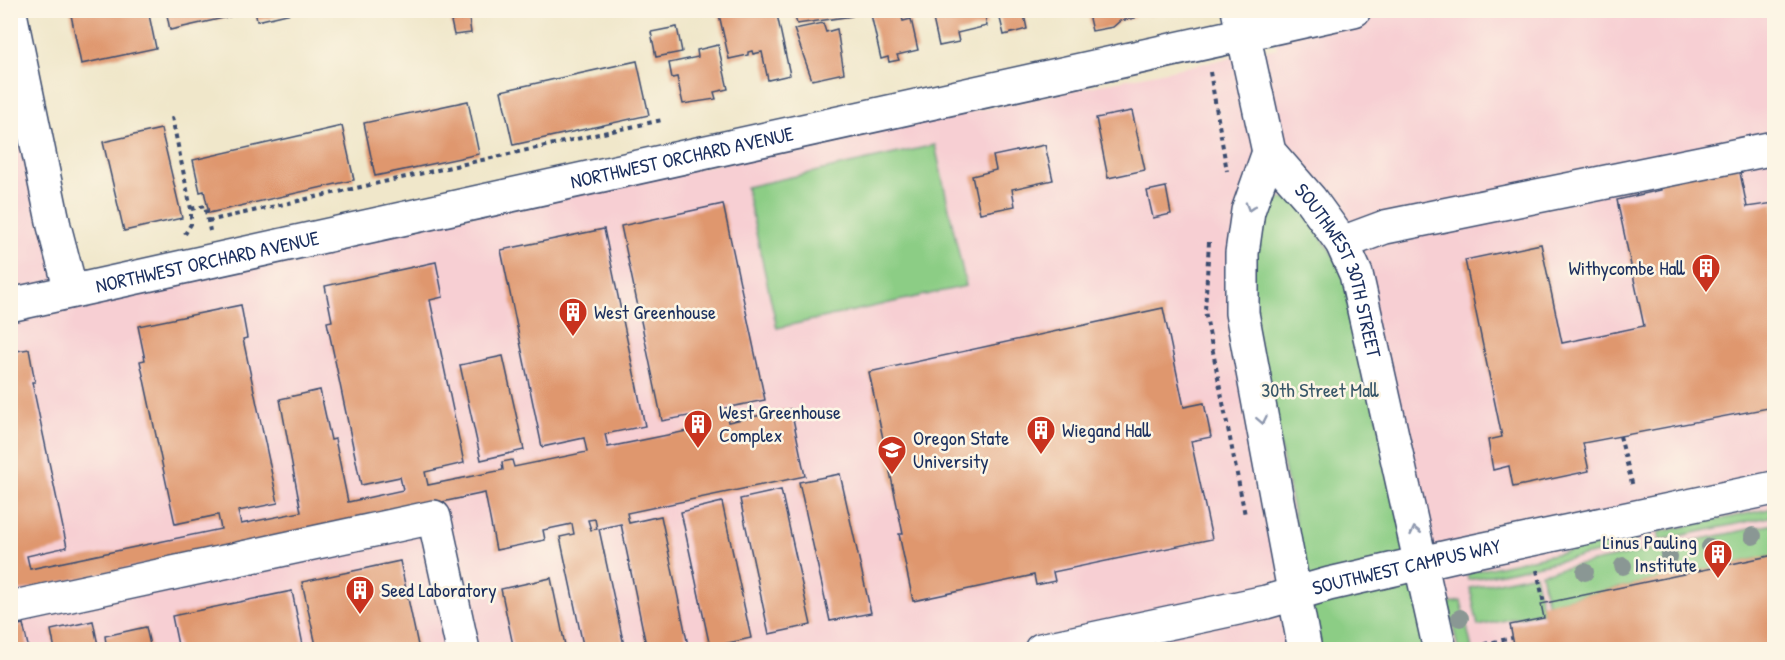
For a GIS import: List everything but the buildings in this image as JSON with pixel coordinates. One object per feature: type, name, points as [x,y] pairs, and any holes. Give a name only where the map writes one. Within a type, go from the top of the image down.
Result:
[{"type":"street","name":"NORTHWEST ORCHARD AVENUE","points":[[10,305],[1241,23],[1354,10]]},
{"type":"street","points":[[10,13],[54,226],[71,291]]},
{"type":"street","name":"SOUTHWEST 30TH STREET","points":[[1241,23],[1269,152],[1310,199],[1342,243],[1356,274],[1440,650]]},
{"type":"street","points":[[1342,243],[1385,227],[1774,148]]},
{"type":"street","name":"SOUTHWEST 30TH STREET","points":[[1269,152],[1248,211],[1242,253],[1242,313],[1305,650]]},
{"type":"street","name":"SOUTHWEST CAMPUS WAY","points":[[1041,650],[1294,595],[1329,584],[1422,563],[1774,488]]},
{"type":"street","points":[[10,608],[434,517],[463,650]]},
{"type":"path","points":[[172,117],[191,209],[191,224],[179,242]]},
{"type":"path","points":[[208,221],[662,120]]},
{"type":"path","points":[[191,209],[205,206],[211,235]]},
{"type":"path","points":[[1537,570],[1544,603]]},
{"type":"path","points":[[1476,646],[1512,638]]},
{"type":"shaded area","name":"Oregon State University","points":[[1270,11],[1774,11],[1774,649],[11,649],[10,46],[66,299],[1277,48]]},
{"type":"green space","points":[[935,145],[966,286],[777,328],[746,187]]},
{"type":"green space","name":"30th Street Mall","points":[[1278,198],[1296,200],[1345,272],[1429,649],[1321,649],[1249,294],[1264,209]]},
{"type":"green space","points":[[1774,508],[1774,516],[1660,540],[1658,532]]},
{"type":"green space","points":[[1774,524],[1774,555],[1547,603],[1541,573]]},
{"type":"green space","points":[[1634,537],[1636,545],[1468,580],[1467,573]]},
{"type":"green space","points":[[1535,574],[1543,612],[1478,626],[1470,588]]},
{"type":"green space","points":[[1461,601],[1472,649],[1458,649],[1448,603]]},
{"type":"place","name":"Withycombe Hall","points":[[1706,294]]},
{"type":"place","name":"West Greenhouse","points":[[573,338]]},
{"type":"place","name":"West Greenhouse Complex","points":[[698,450]]},
{"type":"place","name":"Wiegand Hall","points":[[1041,456]]},
{"type":"place","name":"Oregon State University","points":[[892,476]]},
{"type":"place","name":"Linus Pauling Institute","points":[[1718,580]]},
{"type":"place","name":"Seed Laboratory","points":[[360,616]]}]
